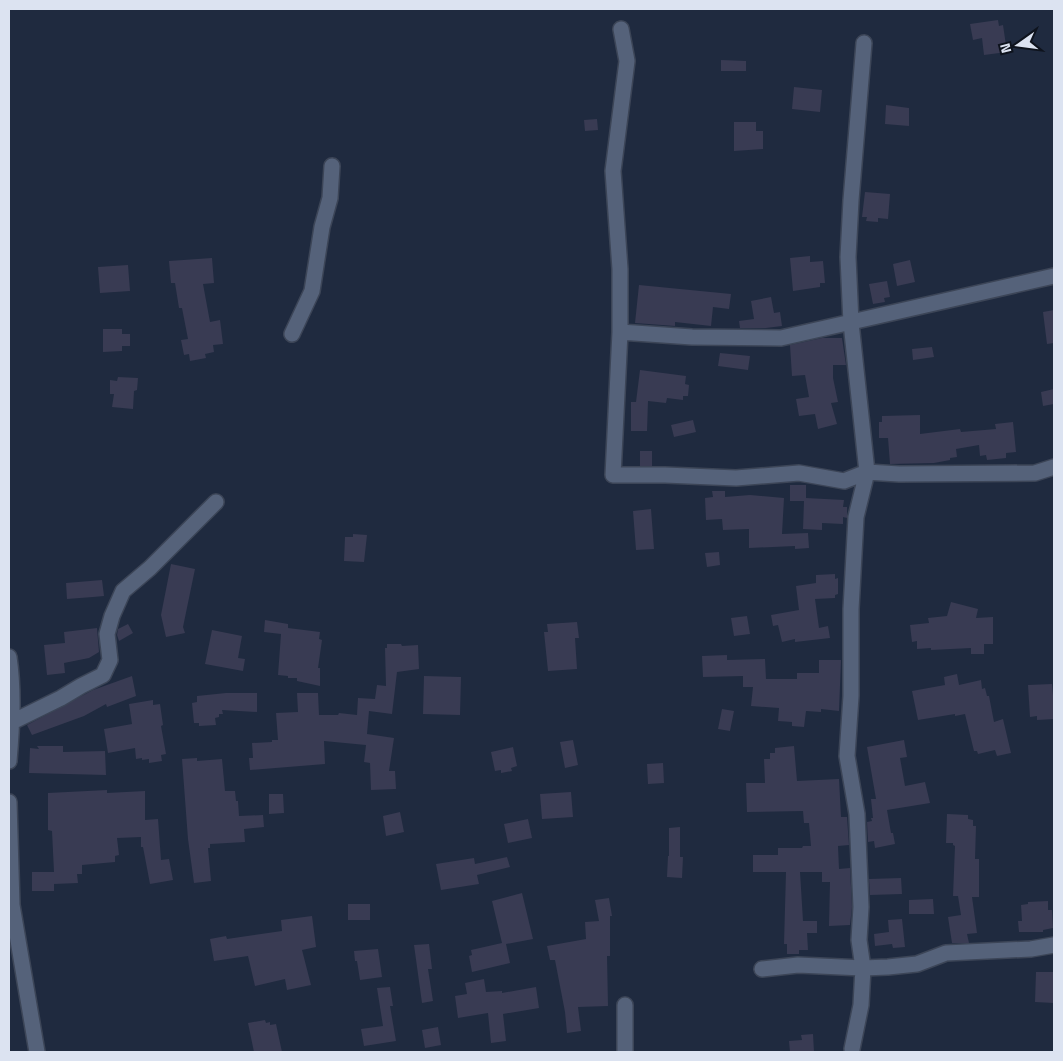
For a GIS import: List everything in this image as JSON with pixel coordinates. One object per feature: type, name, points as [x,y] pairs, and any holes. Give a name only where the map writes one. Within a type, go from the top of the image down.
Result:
[{"type":"street","points":[[621,29],[627,61],[613,171],[620,270],[620,332],[613,476],[665,475],[736,478],[799,473],[844,481],[867,472],[899,474],[1035,473],[1054,467]]},
{"type":"street","points":[[852,1049],[861,1005],[863,968],[859,940],[861,907],[858,824],[847,756],[851,696],[851,609],[856,517],[867,472],[851,323],[848,257],[864,42]]},
{"type":"street","points":[[292,334],[312,291],[322,227],[330,198],[332,166]]},
{"type":"street","points":[[620,332],[692,337],[781,338],[851,323],[937,301],[1054,276]]},
{"type":"street","points":[[12,722],[103,675],[110,660],[107,634],[112,616],[123,591],[150,568],[216,502]]},
{"type":"street","points":[[9,657],[12,676],[12,722],[9,751]]},
{"type":"street","points":[[9,802],[12,905],[37,1052]]},
{"type":"street","points":[[762,969],[798,965],[863,968],[917,964],[946,953],[1030,949],[1054,945]]},
{"type":"street","points":[[625,1005],[625,1052]]},
{"type":"building","points":[[998,20],[999,26],[1003,25],[1007,52],[984,55],[982,38],[973,40],[970,24]]},
{"type":"building","points":[[721,60],[746,61],[746,71],[721,71]]},
{"type":"building","points":[[794,87],[822,90],[820,112],[792,109]]},
{"type":"building","points":[[886,105],[909,108],[909,126],[885,124]]},
{"type":"building","points":[[597,119],[598,130],[585,131],[584,120]]},
{"type":"building","points":[[734,122],[756,122],[756,131],[763,131],[763,149],[734,151]]},
{"type":"building","points":[[865,192],[890,194],[888,219],[878,218],[878,222],[866,221],[867,217],[862,217]]},
{"type":"building","points":[[810,256],[810,262],[823,261],[825,283],[820,283],[820,287],[793,291],[790,258]]},
{"type":"building","points":[[212,258],[214,283],[203,284],[210,322],[220,320],[223,344],[213,345],[214,352],[205,354],[206,358],[190,361],[189,354],[184,355],[181,340],[188,339],[182,308],[179,308],[175,283],[171,283],[169,261]]},
{"type":"building","points":[[910,260],[915,282],[897,286],[893,264]]},
{"type":"building","points":[[128,265],[130,291],[100,293],[98,267]]},
{"type":"building","points":[[887,281],[890,297],[884,298],[885,302],[873,304],[869,284]]},
{"type":"building","points":[[639,285],[731,294],[729,309],[713,307],[711,326],[675,322],[675,326],[635,323]]},
{"type":"building","points":[[771,297],[774,313],[780,312],[782,326],[740,328],[739,321],[754,319],[751,301]]},
{"type":"building","points":[[1054,310],[1054,343],[1047,344],[1043,312]]},
{"type":"building","points":[[103,329],[122,329],[122,334],[130,334],[130,346],[122,346],[122,351],[103,352]]},
{"type":"building","points":[[822,338],[842,338],[846,365],[833,365],[833,378],[838,402],[831,403],[837,424],[818,429],[815,414],[799,416],[796,399],[809,397],[805,375],[792,376],[790,345]]},
{"type":"building","points":[[932,347],[934,357],[913,360],[912,349]]},
{"type":"building","points":[[720,353],[750,356],[748,370],[718,366]]},
{"type":"building","points":[[640,370],[686,376],[685,384],[689,385],[688,396],[683,396],[683,400],[667,398],[666,403],[648,401],[647,431],[631,431],[631,402],[636,402]]},
{"type":"building","points":[[118,377],[138,378],[137,390],[134,391],[133,409],[112,407],[114,394],[110,394],[110,380],[117,381]]},
{"type":"building","points":[[1054,389],[1054,404],[1043,406],[1041,392]]},
{"type":"building","points":[[920,415],[920,434],[960,429],[961,432],[996,429],[995,424],[1013,422],[1016,452],[1006,453],[1006,458],[987,460],[986,455],[980,456],[979,445],[956,449],[957,457],[950,458],[950,460],[934,463],[890,464],[888,438],[879,438],[879,422],[882,422],[882,416]]},
{"type":"building","points":[[693,420],[696,432],[674,437],[671,425]]},
{"type":"building","points":[[640,451],[652,451],[652,466],[640,466]]},
{"type":"building","points":[[790,485],[806,485],[806,498],[844,500],[843,507],[847,507],[847,518],[843,517],[843,524],[822,523],[822,530],[803,529],[804,501],[790,501]]},
{"type":"building","points":[[712,491],[725,491],[725,497],[750,495],[784,498],[782,534],[808,533],[809,548],[795,549],[795,546],[749,548],[749,529],[723,530],[722,519],[706,520],[705,498],[713,497]]},
{"type":"building","points":[[651,509],[654,549],[636,550],[633,511]]},
{"type":"building","points":[[353,534],[367,535],[364,562],[344,561],[345,537],[353,537]]},
{"type":"building","points":[[719,552],[720,565],[707,567],[705,553]]},
{"type":"building","points":[[171,564],[195,569],[183,627],[185,633],[166,637],[161,615]]},
{"type":"building","points":[[835,574],[835,579],[838,578],[838,594],[835,595],[835,598],[815,599],[819,628],[828,626],[830,638],[795,642],[795,639],[782,642],[778,625],[773,626],[771,615],[799,610],[796,586],[816,583],[816,575]]},
{"type":"building","points":[[102,580],[104,596],[67,599],[66,583]]},
{"type":"building","points":[[951,602],[978,609],[976,618],[993,617],[993,644],[984,644],[984,654],[971,654],[971,648],[917,649],[917,641],[912,642],[910,625],[929,623],[928,618],[947,616]]},
{"type":"building","points":[[747,616],[750,634],[734,636],[731,618]]},
{"type":"building","points":[[265,620],[288,624],[288,628],[320,632],[319,639],[322,640],[318,668],[320,668],[320,686],[297,681],[297,678],[278,675],[281,634],[264,632]]},
{"type":"building","points":[[577,622],[579,638],[575,638],[577,669],[548,671],[544,632],[548,632],[547,624]]},
{"type":"building","points":[[128,624],[133,633],[119,641],[118,629]]},
{"type":"building","points":[[97,628],[99,652],[89,658],[64,663],[65,673],[47,675],[44,645],[65,643],[64,632]]},
{"type":"building","points":[[212,630],[242,636],[238,658],[245,659],[243,671],[205,664]]},
{"type":"building","points":[[387,644],[401,644],[402,646],[418,645],[419,669],[397,672],[392,714],[369,711],[367,734],[394,738],[389,771],[395,771],[396,789],[371,790],[370,763],[364,762],[366,745],[324,741],[325,764],[250,770],[249,758],[253,758],[252,743],[278,740],[276,713],[298,712],[297,693],[318,693],[319,715],[338,715],[339,713],[357,715],[358,698],[375,699],[377,685],[386,686],[385,648],[387,648]]},
{"type":"building","points":[[727,655],[727,660],[765,659],[766,679],[797,679],[797,673],[819,673],[819,660],[841,660],[839,711],[821,709],[821,712],[806,711],[804,727],[792,726],[792,722],[778,721],[779,708],[751,706],[753,687],[743,687],[743,676],[703,677],[702,656]]},
{"type":"building","points":[[957,674],[959,685],[981,680],[982,689],[985,688],[987,696],[989,696],[994,722],[1003,719],[1011,753],[997,756],[995,750],[978,754],[977,751],[974,751],[965,714],[918,720],[912,691],[945,685],[944,677]]},
{"type":"building","points":[[132,676],[136,696],[107,707],[106,704],[84,716],[32,735],[27,725],[93,690]]},
{"type":"building","points":[[424,676],[461,677],[460,715],[423,714]]},
{"type":"building","points":[[1052,684],[1054,719],[1037,720],[1037,716],[1030,717],[1028,685]]},
{"type":"building","points":[[226,693],[257,693],[257,712],[222,710],[223,714],[219,714],[219,717],[215,718],[216,725],[199,726],[199,723],[194,723],[192,703],[197,702],[197,696]]},
{"type":"building","points":[[153,700],[153,705],[160,704],[163,725],[161,726],[166,754],[161,755],[162,761],[149,763],[149,759],[136,759],[135,748],[108,753],[104,729],[132,724],[129,704]]},
{"type":"building","points":[[722,709],[734,711],[730,731],[718,729]]},
{"type":"building","points":[[573,740],[578,765],[565,768],[560,742]]},
{"type":"building","points":[[904,740],[907,757],[900,758],[905,786],[925,782],[930,803],[887,810],[895,844],[875,848],[874,841],[868,842],[867,822],[872,821],[871,818],[873,818],[871,799],[876,799],[867,747]]},
{"type":"building","points":[[37,746],[63,746],[63,752],[105,751],[106,775],[29,773],[30,748],[39,749]]},
{"type":"building","points":[[794,746],[797,781],[839,779],[841,817],[847,817],[849,845],[838,846],[839,869],[850,868],[852,907],[850,925],[829,926],[830,882],[822,882],[822,872],[800,872],[803,921],[817,921],[817,933],[807,933],[808,950],[799,950],[799,954],[787,954],[787,944],[784,944],[786,872],[753,872],[753,855],[778,855],[778,848],[811,846],[809,823],[804,823],[803,811],[747,812],[746,783],[765,783],[764,759],[770,759],[770,753],[775,753],[775,748]]},
{"type":"building","points":[[513,747],[517,766],[511,768],[512,771],[501,773],[501,770],[495,771],[491,752]]},
{"type":"building","points":[[197,758],[197,761],[222,759],[225,791],[235,791],[239,816],[263,815],[264,827],[244,829],[245,842],[210,844],[210,848],[208,848],[211,881],[194,883],[188,839],[182,759]]},
{"type":"building","points":[[663,763],[664,783],[648,784],[647,764]]},
{"type":"building","points":[[107,790],[107,793],[145,791],[145,820],[158,819],[161,860],[169,859],[173,880],[150,884],[143,847],[141,847],[141,837],[117,838],[119,855],[115,856],[115,862],[82,865],[82,874],[77,874],[78,883],[54,884],[54,891],[32,891],[32,872],[54,872],[52,831],[48,830],[48,793]]},
{"type":"building","points":[[571,792],[573,817],[542,819],[540,794]]},
{"type":"building","points":[[269,794],[283,794],[284,813],[269,814]]},
{"type":"building","points":[[400,812],[404,832],[386,836],[383,816]]},
{"type":"building","points":[[947,814],[968,815],[968,819],[973,820],[973,826],[976,826],[975,859],[979,859],[979,897],[972,897],[977,933],[967,934],[969,943],[952,943],[948,917],[961,915],[958,896],[953,896],[955,846],[953,843],[946,843]]},
{"type":"building","points":[[528,819],[532,838],[508,843],[504,824]]},
{"type":"building","points":[[680,827],[680,857],[683,857],[682,878],[667,877],[669,828]]},
{"type":"building","points":[[507,857],[510,867],[477,875],[479,884],[441,890],[436,864],[474,858],[475,864]]},
{"type":"building","points":[[901,878],[902,894],[870,895],[869,879]]},
{"type":"building","points":[[522,893],[533,939],[506,944],[510,963],[472,972],[469,956],[472,955],[471,950],[502,943],[492,901]]},
{"type":"building","points":[[609,898],[612,916],[610,916],[610,956],[607,956],[608,1006],[578,1007],[581,1031],[567,1033],[555,960],[550,960],[547,946],[586,939],[585,922],[599,921],[595,900]]},
{"type":"building","points":[[933,899],[934,914],[909,914],[909,900]]},
{"type":"building","points":[[1048,901],[1048,910],[1052,910],[1053,928],[1043,930],[1043,932],[1019,932],[1018,921],[1022,921],[1021,905],[1028,904],[1028,902]]},
{"type":"building","points":[[348,904],[370,904],[370,920],[348,920]]},
{"type":"building","points":[[312,916],[316,947],[302,950],[311,985],[287,990],[285,979],[255,986],[248,956],[214,961],[210,939],[226,936],[227,939],[282,931],[281,920]]},
{"type":"building","points":[[902,919],[905,947],[893,948],[892,944],[875,946],[874,934],[889,932],[888,920]]},
{"type":"building","points":[[429,944],[432,969],[428,969],[433,1001],[422,1003],[414,945]]},
{"type":"building","points":[[378,949],[382,977],[360,980],[354,951]]},
{"type":"building","points":[[1036,972],[1054,972],[1054,1003],[1035,1002]]},
{"type":"building","points":[[484,979],[486,992],[502,991],[502,993],[536,987],[539,1008],[503,1014],[506,1041],[491,1043],[488,1013],[458,1018],[455,996],[467,994],[465,983]]},
{"type":"building","points":[[390,987],[393,1006],[390,1006],[396,1041],[364,1046],[361,1029],[383,1026],[377,988]]},
{"type":"building","points":[[265,1020],[266,1023],[270,1022],[270,1025],[276,1024],[282,1052],[254,1052],[248,1023]]},
{"type":"building","points":[[438,1027],[441,1045],[425,1048],[422,1030]]},
{"type":"building","points":[[813,1034],[814,1052],[790,1052],[789,1041],[802,1040],[801,1035]]}]
